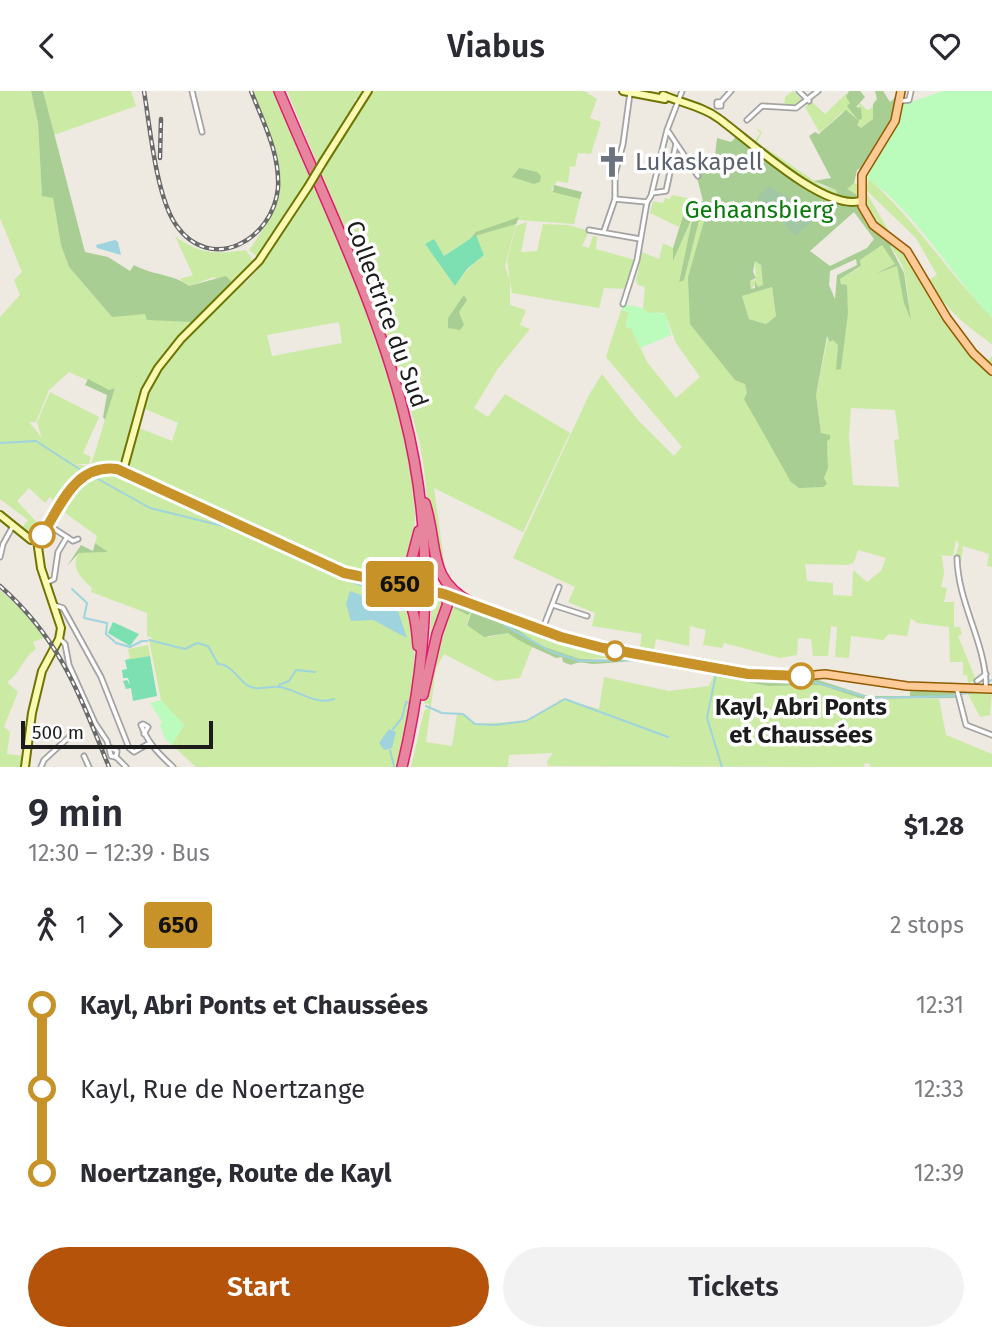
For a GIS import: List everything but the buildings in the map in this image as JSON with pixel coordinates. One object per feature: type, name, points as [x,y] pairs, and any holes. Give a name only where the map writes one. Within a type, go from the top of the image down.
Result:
[{"type":"highway","name":"Collectrice du Sud","points":[[282,91],[382,342],[408,428],[423,503],[425,584],[420,690],[405,767]]},
{"type":"highway","points":[[409,597],[416,587],[408,573],[417,543],[423,503]]},
{"type":"highway","points":[[420,690],[446,608],[423,503]]},
{"type":"highway","points":[[386,581],[408,573]]},
{"type":"highway","points":[[386,581],[398,586],[409,597],[417,633],[420,690]]},
{"type":"highway","points":[[442,591],[472,603]]},
{"type":"highway","points":[[446,608],[457,602],[472,603]]},
{"type":"main road","points":[[123,471],[145,391],[158,368],[181,339],[259,261],[368,91]]},
{"type":"main road","points":[[901,91],[895,121],[863,171],[860,201],[873,225],[912,258],[947,318],[973,353],[992,371]]},
{"type":"main road","points":[[626,92],[663,94],[710,113],[816,191],[844,202],[860,201]]},
{"type":"main road","points":[[37,540],[68,492],[88,473],[107,468],[123,471],[336,570],[442,591]]},
{"type":"main road","points":[[0,515],[31,540],[37,540]]},
{"type":"main road","points":[[25,767],[32,713],[42,671],[59,639],[61,624],[46,583],[37,540]]},
{"type":"main road","points":[[472,603],[542,630],[609,650],[748,674],[784,678],[825,674],[907,686],[989,688]]},
{"type":"street","points":[[192,91],[202,132]]},
{"type":"street","points":[[623,304],[647,202],[652,193],[667,130],[682,91]]},
{"type":"street","points":[[710,113],[717,106],[717,102],[730,91]]},
{"type":"street","points":[[799,91],[808,100]]},
{"type":"street","points":[[747,120],[762,106],[792,109],[818,91]]},
{"type":"street","points":[[901,101],[909,100],[911,91]]},
{"type":"street","points":[[589,230],[599,234],[604,231],[615,199],[615,174],[623,143],[626,92]]},
{"type":"street","points":[[667,130],[698,176]]},
{"type":"street","points":[[652,193],[666,191],[676,144]]},
{"type":"street","points":[[662,155],[674,156]]},
{"type":"street","points":[[615,199],[647,202]]},
{"type":"street","points":[[604,231],[640,239]]},
{"type":"street","points":[[49,525],[73,541],[78,538]]},
{"type":"street","points":[[0,557],[3,544],[13,526]]},
{"type":"street","points":[[46,583],[54,579],[58,552],[67,537]]},
{"type":"street","points":[[957,558],[965,604],[985,662],[989,688]]},
{"type":"street","points":[[542,630],[559,587]]},
{"type":"street","points":[[54,605],[63,608],[92,659],[129,748],[134,752],[148,744]]},
{"type":"street","points":[[552,605],[587,616]]},
{"type":"street","points":[[59,639],[65,644],[69,665],[111,756],[116,757],[126,767]]},
{"type":"street","points":[[977,681],[986,674]]},
{"type":"street","points":[[957,688],[966,725],[992,735]]},
{"type":"street","points":[[144,734],[148,744],[173,767]]},
{"type":"street","points":[[41,767],[44,760],[68,738]]},
{"type":"street","points":[[84,756],[89,767]]},
{"type":"green space","points":[[0,91],[31,91],[38,123],[42,195],[53,197],[61,245],[69,267],[112,317],[218,280],[214,277],[189,286],[180,279],[193,275],[175,236],[192,247],[209,252],[246,250],[255,263],[198,320],[147,384],[121,467],[93,469],[91,465],[115,388],[109,390],[69,372],[49,390],[36,422],[29,422],[42,438],[37,423],[50,392],[99,417],[83,453],[91,457],[89,464],[75,464],[86,466],[88,470],[72,480],[58,506],[50,497],[45,503],[29,488],[17,501],[41,527],[34,538],[21,529],[28,520],[0,499],[0,317],[20,295],[14,280],[22,272],[0,218]]},
{"type":"green space","points":[[31,91],[43,91],[85,252],[108,257],[130,271],[134,265],[189,286],[226,276],[232,282],[222,295],[192,322],[147,320],[145,314],[112,317],[69,267],[61,245],[53,198],[42,196],[38,123]]},
{"type":"green space","points":[[43,91],[131,91],[136,106],[54,135]]},
{"type":"green space","points":[[252,91],[277,91],[312,177],[258,257],[249,250],[272,209],[277,190],[277,172],[269,134]]},
{"type":"green space","points":[[287,91],[366,91],[361,98],[354,99],[357,103],[323,161],[317,163]]},
{"type":"green space","points":[[370,91],[584,91],[597,99],[590,118],[601,122],[591,154],[578,153],[575,167],[570,166],[568,183],[557,181],[551,190],[580,199],[574,224],[518,220],[516,224],[505,266],[510,281],[510,305],[526,310],[520,325],[530,329],[497,370],[474,408],[488,417],[505,394],[570,433],[523,532],[434,488],[446,576],[461,590],[481,602],[480,604],[452,589],[441,572],[432,540],[422,457],[410,406],[375,304],[320,171],[361,102],[368,101],[364,98]],"holes":[[[476,235],[484,255],[467,270],[455,286],[425,244],[434,240],[444,256]]]},
{"type":"green space","points":[[793,91],[804,101],[784,108],[785,97]]},
{"type":"green space","points":[[849,91],[860,91],[865,97],[856,107],[861,108],[862,119],[858,120],[847,106],[850,103],[846,97]]},
{"type":"green space","points":[[875,91],[883,91],[890,102],[897,96],[894,120],[864,166],[857,170],[854,183],[847,189],[857,195],[853,201],[839,197],[836,190],[814,181],[831,178],[809,136],[815,132],[819,134],[846,110],[859,121],[857,125],[861,128],[873,119],[873,104],[877,99]]},
{"type":"green space","points":[[943,91],[992,91],[992,318],[915,223],[881,189],[863,176],[902,105]]},
{"type":"green space","points":[[847,93],[850,104],[858,108],[860,103],[867,110],[875,106],[873,119],[861,128],[842,112],[820,133],[805,107],[811,101],[825,114]]},
{"type":"green space","points":[[911,100],[900,111],[861,183],[890,233],[986,362],[992,356],[992,567],[987,566],[989,554],[963,546],[961,563],[959,562],[958,555],[955,558],[959,544],[956,540],[953,556],[937,555],[942,556],[944,574],[941,587],[947,588],[944,602],[954,602],[954,627],[960,627],[962,634],[958,636],[976,680],[968,683],[967,675],[963,675],[963,662],[950,662],[949,627],[917,623],[911,618],[907,636],[889,634],[883,640],[851,636],[849,658],[835,657],[837,627],[831,626],[828,656],[813,656],[811,639],[798,638],[797,655],[780,658],[724,643],[722,648],[703,645],[706,630],[690,626],[689,646],[656,639],[653,655],[639,652],[642,634],[592,626],[595,613],[568,602],[575,587],[513,558],[589,395],[602,374],[637,419],[674,456],[682,447],[606,357],[621,310],[629,312],[625,327],[631,328],[647,362],[676,398],[700,377],[676,343],[665,313],[648,313],[643,308],[645,287],[638,285],[636,281],[642,252],[659,259],[663,243],[673,248],[674,259],[693,217],[679,281],[684,280],[701,213],[706,203],[709,204],[747,393],[824,478],[828,468],[827,441],[821,434],[816,395],[828,336],[838,344],[838,368],[841,369],[848,301],[840,279],[861,267],[860,260],[882,244],[896,264],[875,274],[897,266],[911,320],[905,274],[895,253],[856,204],[841,202],[812,189],[748,139],[755,141],[760,133],[755,127],[762,132],[757,142],[822,186],[836,190],[839,196],[855,194],[845,189],[854,183],[860,184],[863,172],[859,170],[899,101]],"holes":[[[851,408],[895,410],[899,439],[894,440],[899,487],[853,485],[849,437]],[[858,550],[886,558],[881,571],[867,582],[853,570],[852,596],[833,595],[833,583],[807,581],[805,564],[848,565],[854,562]]]},
{"type":"green space","name":"Gehaansbierg","points":[[738,135],[833,201],[856,204],[867,225],[898,246],[890,246],[904,273],[911,320],[904,303],[897,266],[875,274],[895,264],[882,245],[860,260],[861,266],[840,279],[841,284],[847,285],[848,313],[841,369],[836,370],[838,345],[833,340],[830,342],[827,336],[816,395],[821,433],[830,435],[827,441],[828,468],[824,478],[827,484],[823,487],[799,488],[791,482],[744,399],[747,393],[745,384],[735,380],[690,324],[688,277],[709,204],[706,204],[701,213],[684,280],[679,282],[693,216],[673,261],[673,248],[688,200],[695,202],[695,208],[703,201],[695,170],[715,155],[717,138],[731,142]],"holes":[[[854,212],[874,239],[867,248],[830,266],[810,251]],[[856,259],[857,265],[837,275],[835,299],[829,285],[830,271]],[[755,261],[761,265],[763,285],[758,287],[755,281],[755,288],[751,289],[750,281],[756,278],[753,272]],[[772,287],[776,316],[766,324],[749,319],[742,296]]]},
{"type":"green space","points":[[519,168],[537,172],[541,176],[540,182],[534,184],[512,177]]},
{"type":"green space","points":[[869,179],[902,212],[992,318],[992,344],[965,323],[942,299],[929,280],[937,275],[916,238],[866,190]]},
{"type":"green space","points":[[554,185],[582,192],[580,199],[553,192]]},
{"type":"green space","points":[[768,186],[818,216],[795,236],[772,209],[757,198]]},
{"type":"green space","points":[[316,189],[372,324],[404,426],[413,476],[415,524],[408,568],[395,574],[361,573],[336,567],[134,473],[127,465],[139,428],[172,441],[178,423],[143,408],[157,372],[196,325],[255,273],[310,190]],"holes":[[[339,322],[342,343],[272,356],[267,335]]]},
{"type":"green space","points":[[672,195],[703,201],[694,208],[688,201],[679,227],[650,213],[653,201],[663,203],[665,198],[670,199]]},
{"type":"green space","points":[[519,217],[516,224],[478,235],[466,244],[476,232]]},
{"type":"green space","points":[[527,222],[521,252],[537,251],[543,224],[568,225],[589,231],[582,246],[589,248],[593,236],[597,237],[596,249],[635,260],[627,289],[604,288],[599,308],[512,293],[507,261],[516,226]]},
{"type":"green space","points":[[476,235],[484,255],[467,269],[455,286],[425,244],[434,239],[444,256]]},
{"type":"green space","points":[[755,261],[761,265],[763,286],[758,288],[756,283],[751,289],[750,281],[756,280]]},
{"type":"green space","points":[[772,287],[776,316],[766,324],[749,319],[742,296]]},
{"type":"green space","points":[[464,295],[467,300],[459,312],[464,325],[460,330],[448,328],[448,318]]},
{"type":"green space","points":[[623,304],[643,308],[648,313],[659,312],[661,315],[665,312],[671,335],[640,348],[631,328],[625,327],[629,312],[621,310]]},
{"type":"green space","points":[[88,379],[109,390],[115,388],[105,420],[103,417],[107,395],[85,385]]},
{"type":"green space","points":[[109,470],[127,474],[125,480],[134,484],[137,479],[355,581],[377,587],[376,582],[401,590],[409,615],[414,659],[411,699],[398,767],[196,767],[172,745],[184,725],[161,700],[149,640],[153,638],[147,636],[147,613],[91,592],[92,588],[78,572],[76,558],[79,553],[107,552],[95,543],[97,536],[61,510],[80,483],[92,475]]},
{"type":"green space","points":[[95,543],[108,552],[79,553],[67,566],[81,545],[93,551]]},
{"type":"green space","points":[[0,590],[27,615],[52,646],[44,638],[33,642],[36,649],[7,682],[18,692],[4,727],[10,732],[7,754],[24,756],[23,767],[0,767]]},
{"type":"green space","points":[[432,595],[442,597],[446,602],[433,641],[430,641]]},
{"type":"green space","points":[[463,604],[541,625],[579,645],[629,657],[630,654],[730,672],[710,671],[768,686],[820,685],[863,699],[939,699],[946,735],[992,754],[992,767],[870,767],[870,764],[865,763],[864,767],[548,766],[547,761],[553,753],[509,755],[508,767],[411,767],[424,711],[429,708],[429,704],[424,703],[433,656],[451,607],[458,605]],"holes":[[[458,605],[501,616],[499,624],[539,645],[580,659],[631,657],[691,667],[714,675],[709,686],[669,691],[604,677],[599,709],[562,699],[526,721],[475,724],[467,716],[457,714],[452,746],[426,742],[436,668],[444,654],[496,681],[520,678],[532,647],[508,633],[489,637],[466,625],[472,611]]]},
{"type":"green space","points":[[457,605],[470,605],[501,616],[500,624],[510,624],[539,645],[580,659],[621,660],[633,656],[640,660],[643,657],[693,668],[644,661],[571,665],[563,662],[562,657],[556,658],[508,633],[484,637],[467,625],[472,611],[468,615],[454,608]]},
{"type":"green space","points":[[113,622],[139,634],[130,646],[108,633]]},
{"type":"green space","points":[[148,645],[150,656],[126,660],[130,657],[128,649]]},
{"type":"green space","points":[[150,656],[157,696],[133,701],[131,688],[126,689],[123,681],[127,680],[130,685],[128,678],[123,678],[122,670],[127,669],[125,660]]},
{"type":"green space","points":[[710,670],[818,680],[868,696],[910,696],[910,689],[953,690],[955,698],[863,699],[820,685],[768,686],[717,676]]},
{"type":"green space","points":[[992,692],[990,715],[980,717],[968,694]]},
{"type":"green space","points":[[161,700],[184,725],[172,745],[165,739],[160,725],[162,722],[150,703]]},
{"type":"water","points":[[115,240],[121,255],[97,248],[96,245]]},
{"type":"water","points":[[350,591],[380,602],[378,609],[384,605],[397,608],[407,638],[373,620],[351,621],[346,604]]},
{"type":"water","points":[[389,729],[396,732],[392,748],[384,750],[379,743]]},
{"type":"waterway","points":[[0,443],[36,441],[84,472]]},
{"type":"waterway","points":[[89,474],[150,508],[231,528],[272,544]]},
{"type":"waterway","points":[[277,547],[323,571],[403,601]]},
{"type":"waterway","points":[[72,589],[87,603],[84,618],[107,623],[106,634],[116,643],[130,647],[147,641]]},
{"type":"waterway","points":[[457,607],[471,609],[485,616]]},
{"type":"waterway","points":[[504,625],[552,652],[580,661],[638,660],[766,682],[810,681],[871,698],[955,696]]},
{"type":"waterway","points":[[149,640],[185,649],[197,643],[208,646],[218,664],[231,669],[251,687],[280,687],[320,701],[334,699]]},
{"type":"waterway","points":[[279,685],[289,681],[296,670],[315,672]]},
{"type":"waterway","points":[[716,674],[707,718],[722,767]]},
{"type":"waterway","points":[[961,694],[975,692]]},
{"type":"waterway","points":[[426,706],[442,713],[463,714],[475,724],[495,725],[526,721],[565,699],[668,737]]},
{"type":"waterway","points":[[393,729],[402,718],[406,702],[410,703]]},
{"type":"waterway","points":[[390,750],[394,766]]},
{"type":"railway","points":[[144,91],[155,161],[169,212],[176,225],[190,240],[206,248],[222,249],[238,245],[253,236],[265,223],[274,207],[278,188],[274,150],[251,91]]},
{"type":"railway","points":[[160,158],[161,119]]},
{"type":"railway","points":[[0,586],[39,627],[66,669],[109,767]]},
{"type":"bus line","name":"650","points":[[42,535],[68,492],[81,478],[97,470],[117,469],[344,573],[444,594],[579,643],[748,674],[779,678],[801,676]]},
{"type":"place","name":"Lukaskapell","points":[[612,162]]},
{"type":"place","name":"Kayl, Abri Ponts et Chaussées","points":[[801,676]]}]
